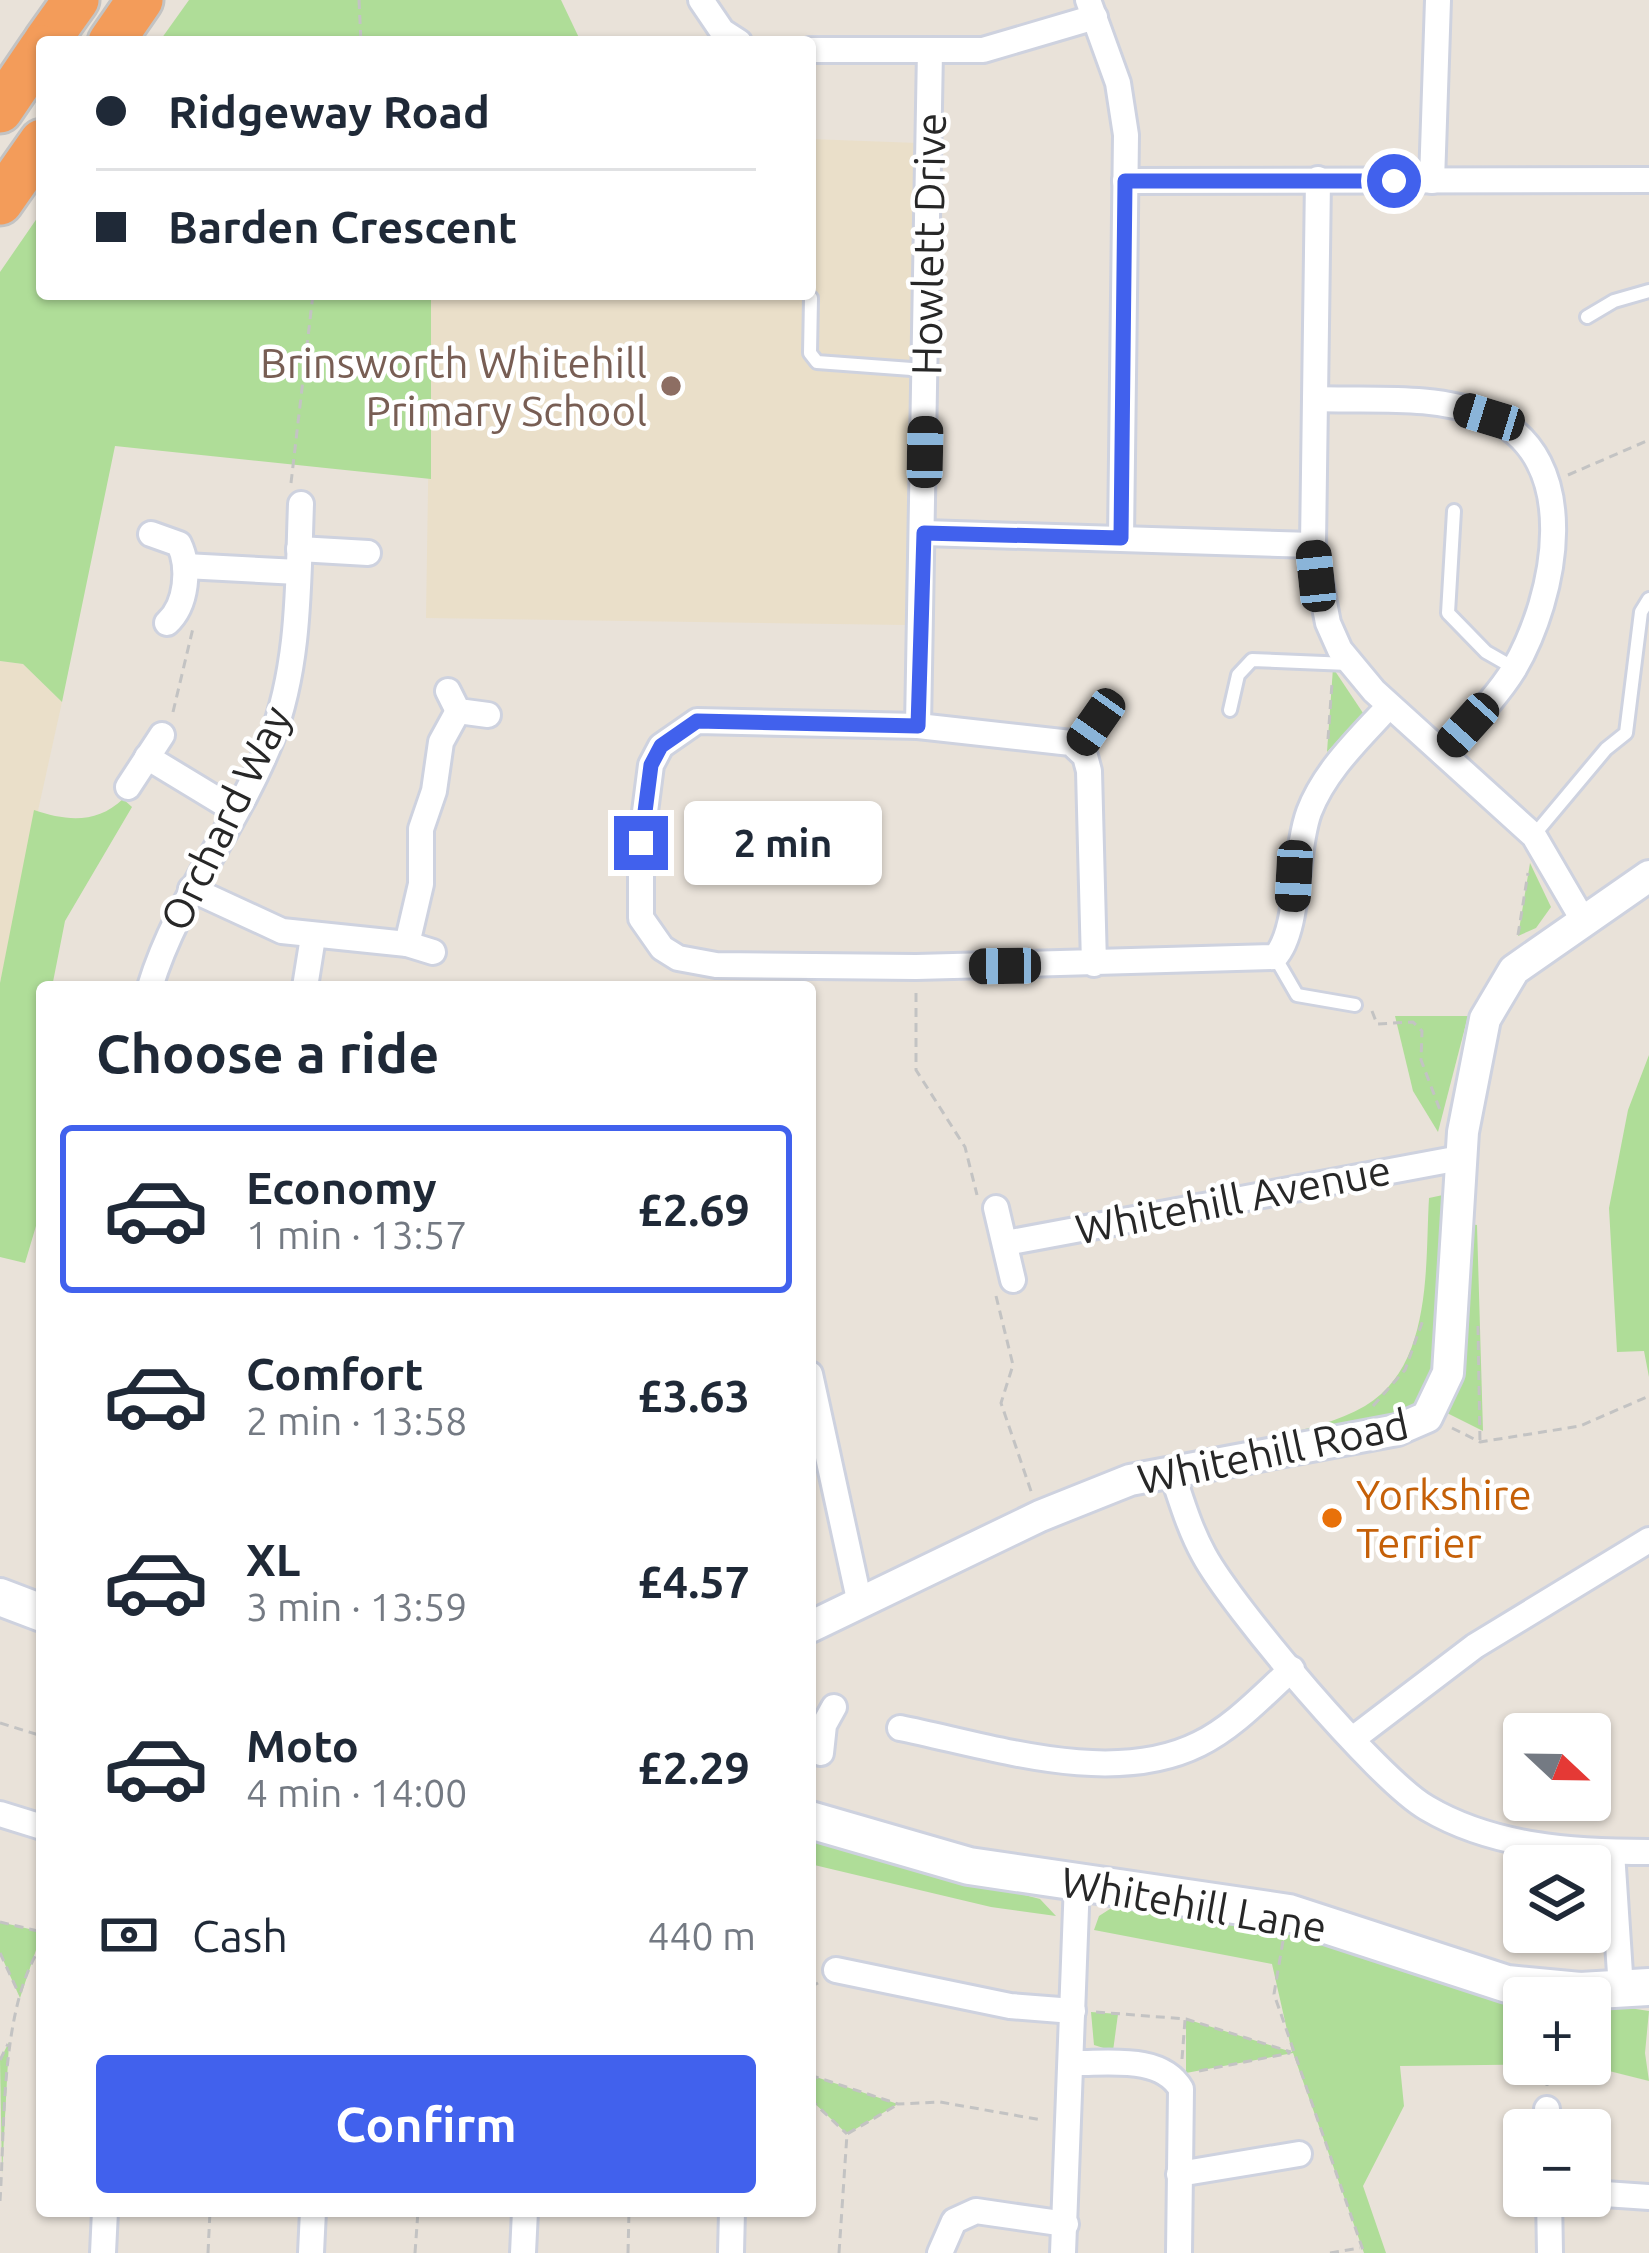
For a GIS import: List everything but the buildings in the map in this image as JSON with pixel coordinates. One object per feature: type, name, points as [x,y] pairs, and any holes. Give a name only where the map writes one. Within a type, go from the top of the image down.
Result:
[{"type":"highway","points":[[50,36],[76,0]]},
{"type":"highway","points":[[115,36],[140,0]]},
{"type":"highway","points":[[0,110],[36,57]]},
{"type":"highway","points":[[0,202],[36,151]]},
{"type":"main road","points":[[0,1597],[36,1611]]},
{"type":"main road","name":"Whitehill Lane","points":[[816,1822],[933,1859],[1289,1913],[1490,1980],[1580,1991],[1635,1988]]},
{"type":"street","points":[[701,0],[730,36]]},
{"type":"street","points":[[1432,181],[1438,0]]},
{"type":"street","points":[[816,50],[1008,46],[1091,9],[1121,97],[1125,181],[1121,538]]},
{"type":"street","name":"Howlett Drive","points":[[918,726],[930,50]]},
{"type":"street","points":[[1318,179],[1313,545],[1321,602],[1342,663],[1534,836],[1583,920]]},
{"type":"street","points":[[1125,181],[1649,180]]},
{"type":"street","points":[[1315,399],[1439,404],[1489,417],[1533,451],[1548,484],[1553,535],[1529,640],[1514,668],[1443,753]]},
{"type":"street","name":"Orchard Way","points":[[153,981],[191,890],[236,811],[282,708],[295,637],[301,504]]},
{"type":"street","points":[[924,533],[1313,545]]},
{"type":"street","points":[[151,535],[178,544],[185,566],[175,612]]},
{"type":"street","points":[[185,566],[368,553]]},
{"type":"street","points":[[407,944],[421,884],[421,829],[453,701],[488,715]]},
{"type":"street","points":[[1079,746],[918,726],[717,718],[677,732],[661,746],[646,785],[639,900],[648,934],[678,958],[697,963],[916,967],[1275,957],[1289,940],[1300,840],[1323,782],[1389,706]]},
{"type":"street","points":[[1079,746],[1096,722]]},
{"type":"street","points":[[128,787],[162,735]]},
{"type":"street","points":[[1079,746],[1089,771],[1094,964]]},
{"type":"street","points":[[147,757],[236,811]]},
{"type":"street","name":"Whitehill Road","points":[[816,1624],[1040,1516],[1171,1470],[1252,1466],[1431,1419],[1448,1373],[1461,1145],[1485,1019],[1508,978],[1649,876]]},
{"type":"street","points":[[191,890],[257,924],[313,937],[407,944],[433,952]]},
{"type":"street","points":[[306,981],[313,937]]},
{"type":"street","name":"Whitehill Avenue","points":[[1006,1243],[1461,1145]]},
{"type":"street","points":[[996,1208],[1013,1280]]},
{"type":"street","points":[[816,1402],[860,1604]]},
{"type":"street","points":[[1171,1470],[1193,1534],[1292,1669],[1411,1797],[1455,1821],[1532,1844],[1649,1852]]},
{"type":"street","points":[[1354,1738],[1475,1646],[1649,1540]]},
{"type":"street","points":[[900,1728],[1076,1760],[1162,1757],[1222,1730],[1292,1669]]},
{"type":"street","points":[[821,1753],[823,1718]]},
{"type":"street","points":[[0,1814],[36,1825]]},
{"type":"street","points":[[1612,1852],[1635,1988]]},
{"type":"street","points":[[1063,2253],[1077,1882]]},
{"type":"street","points":[[836,1970],[1010,2006],[1073,2011]]},
{"type":"street","points":[[1071,2062],[1151,2066],[1180,2076],[1179,2253]]},
{"type":"street","points":[[1179,2174],[1299,2154]]},
{"type":"street","points":[[1611,2194],[1649,2197]]},
{"type":"street","points":[[940,2253],[954,2221],[976,2210],[1066,2224]]},
{"type":"street","points":[[103,2253],[105,2217]]},
{"type":"street","points":[[311,2253],[313,2217]]},
{"type":"street","points":[[523,2253],[525,2217]]},
{"type":"street","points":[[731,2253],[732,2217]]},
{"type":"street","points":[[1549,2217],[1550,2253]]},
{"type":"lane","points":[[1586,316],[1614,301],[1649,291]]},
{"type":"lane","points":[[811,300],[810,353],[818,362],[926,370]]},
{"type":"lane","points":[[1454,511],[1448,613],[1486,652],[1514,668]]},
{"type":"lane","points":[[1534,836],[1606,749],[1626,733],[1641,612],[1649,599]]},
{"type":"lane","points":[[1230,710],[1238,675],[1252,660],[1342,663]]},
{"type":"lane","points":[[1275,957],[1297,995],[1355,1005]]},
{"type":"path","points":[[359,0],[361,36]]},
{"type":"path","points":[[301,504],[290,502],[293,448],[313,300]]},
{"type":"path","points":[[1548,484],[1649,440]]},
{"type":"path","points":[[162,735],[171,723],[192,638],[194,615],[175,612]]},
{"type":"path","points":[[1323,782],[1342,663]]},
{"type":"path","points":[[1508,978],[1534,836]]},
{"type":"path","points":[[916,967],[916,1070],[965,1147],[980,1204],[996,1208]]},
{"type":"path","points":[[1355,1005],[1371,1008],[1377,1024],[1413,1022],[1422,1031],[1421,1060],[1433,1103],[1461,1145]]},
{"type":"path","points":[[1013,1280],[995,1292],[1013,1366],[1001,1403],[1040,1516]]},
{"type":"path","points":[[1366,1434],[1406,1370],[1426,1307]]},
{"type":"path","points":[[1431,1419],[1480,1442],[1580,1426],[1649,1396]]},
{"type":"path","points":[[0,1723],[36,1734]]},
{"type":"path","points":[[1289,1913],[1274,1994],[1363,2250],[1330,2253]]},
{"type":"path","points":[[0,1922],[36,1931]]},
{"type":"path","points":[[0,1953],[20,1998]]},
{"type":"path","points":[[0,2201],[9,2042],[36,1959]]},
{"type":"path","points":[[1073,2011],[1186,2019],[1293,2053]]},
{"type":"path","points":[[1186,2019],[1180,2076],[1293,2053]]},
{"type":"path","points":[[0,2060],[9,2042]]},
{"type":"path","points":[[816,2077],[898,2104],[940,2102],[1070,2126]]},
{"type":"path","points":[[847,2134],[898,2104]]},
{"type":"path","points":[[816,2105],[847,2134]]},
{"type":"path","points":[[839,2253],[847,2134]]},
{"type":"path","points":[[208,2253],[210,2217]]},
{"type":"path","points":[[416,2253],[418,2217]]},
{"type":"path","points":[[628,2253],[629,2217]]},
{"type":"shaded area","name":"Brinsworth Whitehill Primary School","points":[[816,139],[918,143],[907,625],[426,618],[431,300],[816,300]]},
{"type":"shaded area","points":[[0,661],[23,664],[62,702],[0,983]]},
{"type":"green space","points":[[189,0],[561,0],[578,36],[163,36]]},
{"type":"green space","points":[[36,220],[36,300],[431,300],[431,479],[115,446],[62,702],[23,664],[0,661],[0,272]]},
{"type":"green space","points":[[1333,668],[1363,713],[1327,752]]},
{"type":"green space","points":[[123,799],[132,807],[65,921],[53,981],[36,981],[36,1226],[25,1263],[0,1257],[0,983],[34,810],[81,818]]},
{"type":"green space","points":[[1530,863],[1551,907],[1536,928],[1518,936]]},
{"type":"green space","points":[[1395,1016],[1468,1016],[1438,1132],[1413,1091]]},
{"type":"green space","points":[[1649,1055],[1649,1377],[1644,1351],[1617,1352],[1609,1208],[1628,1110]]},
{"type":"green space","points":[[1443,1195],[1436,1360],[1417,1407],[1395,1418],[1277,1437],[1365,1406],[1403,1366],[1421,1312],[1429,1198]]},
{"type":"green space","points":[[1469,1224],[1477,1225],[1483,1431],[1447,1413],[1458,1389]]},
{"type":"green space","points":[[816,1842],[1040,1899],[1056,1916],[991,1907],[816,1865]]},
{"type":"green space","points":[[1113,1907],[1259,1925],[1503,1992],[1503,2065],[1400,2066],[1404,2106],[1363,2186],[1386,2253],[1364,2253],[1293,2053],[1186,2073],[1186,2019],[1292,2052],[1272,1964],[1094,1930],[1099,1916]]},
{"type":"green space","points":[[0,1922],[36,1931],[36,1950],[20,1998],[0,1953]]},
{"type":"green space","points":[[1611,2005],[1649,2011],[1645,2053],[1649,2081],[1611,2072]]},
{"type":"green space","points":[[1091,2012],[1118,2014],[1113,2051],[1094,2045]]},
{"type":"green space","points":[[9,2042],[2,2174],[0,2060]]},
{"type":"green space","points":[[816,2077],[898,2104],[847,2134],[816,2105]]},
{"type":"place","name":"Brinsworth Whitehill Primary School","points":[[671,386]]},
{"type":"place","name":"Yorkshire Terrier","points":[[1332,1518]]},
{"type":"route","points":[[641,843],[651,765],[661,746],[697,721],[918,726],[924,533],[1121,538],[1125,181],[1394,181]]}]
